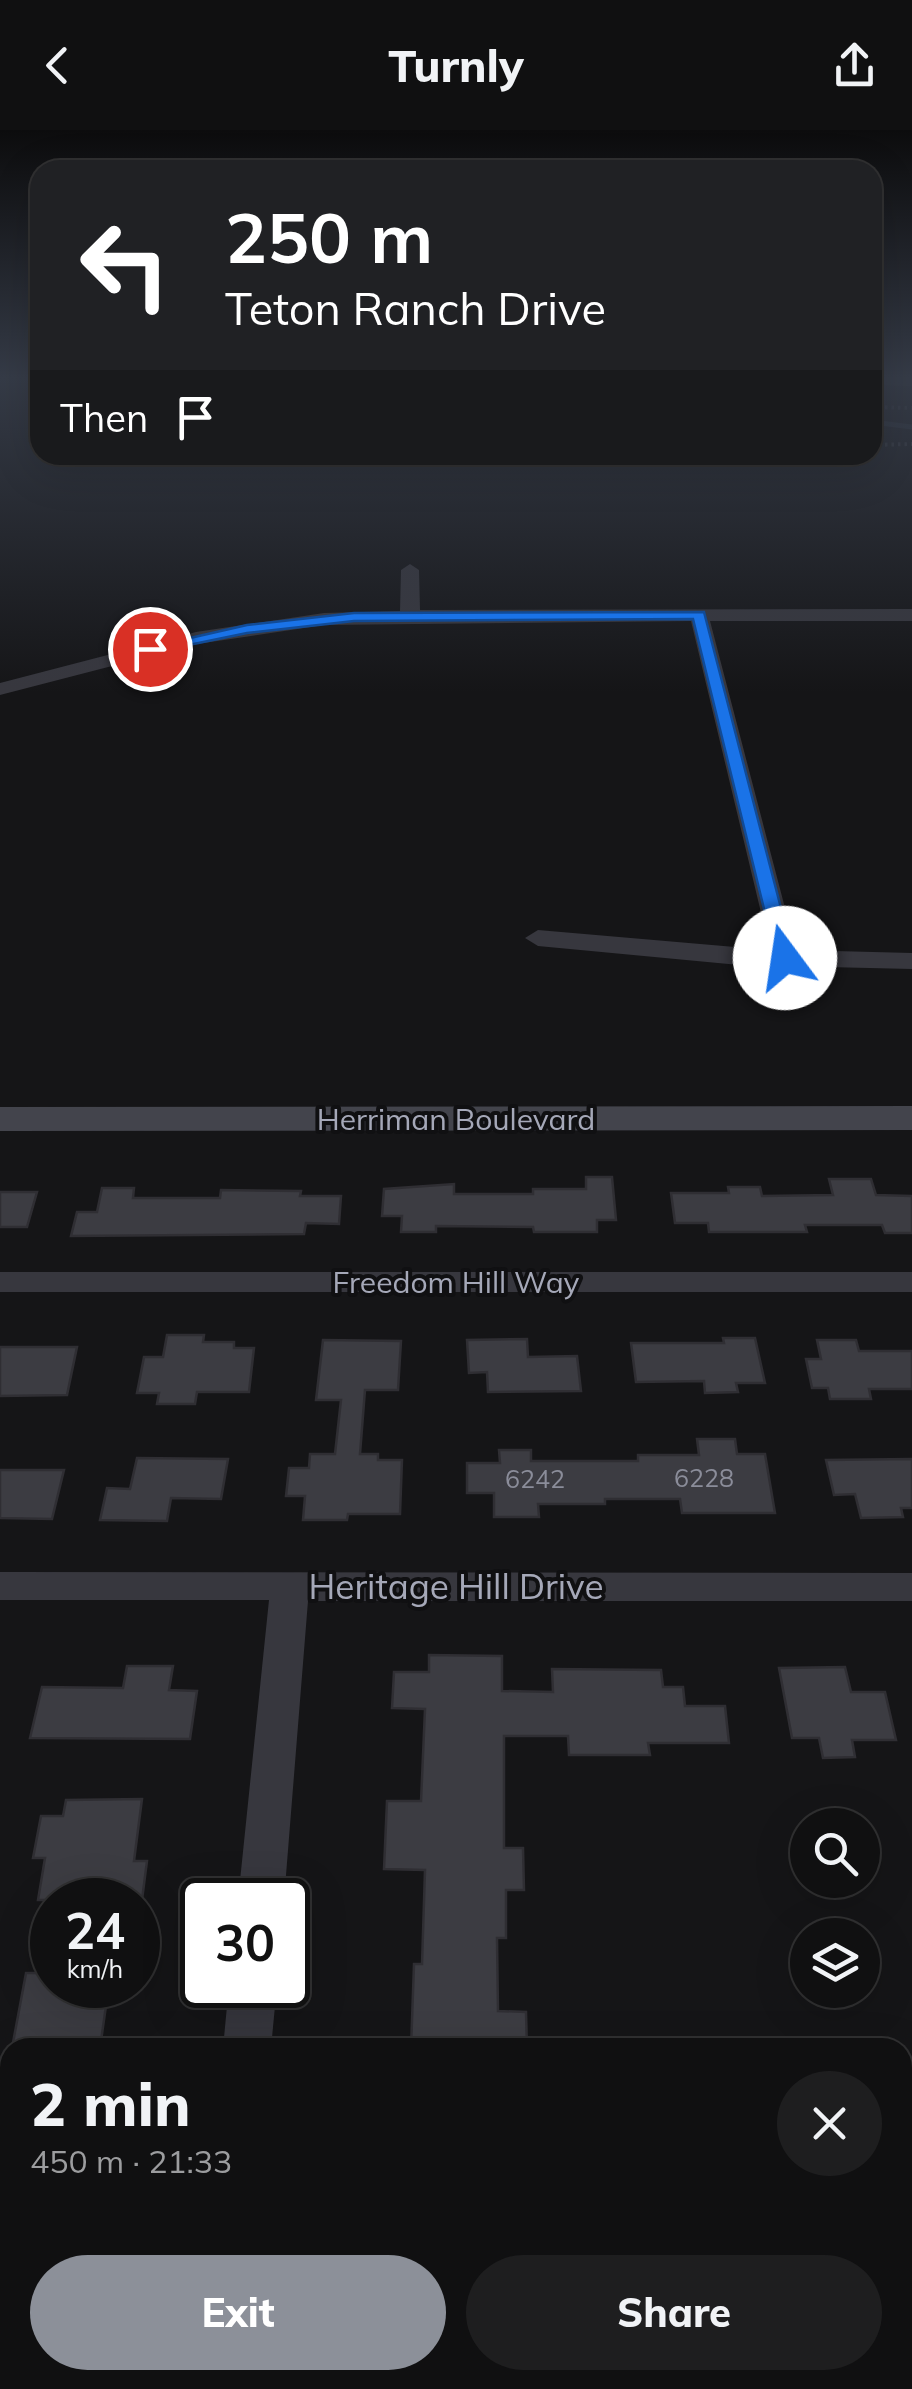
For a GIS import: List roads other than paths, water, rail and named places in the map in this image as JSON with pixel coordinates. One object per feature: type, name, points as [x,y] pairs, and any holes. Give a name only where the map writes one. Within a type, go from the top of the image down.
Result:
[{"type":"street","points":[[410,570],[410,615]]},
{"type":"street","points":[[0,689],[196,638],[296,622],[410,615],[912,615]]},
{"type":"street","points":[[699,615],[785,958]]},
{"type":"street","points":[[538,938],[785,958],[912,960]]},
{"type":"street","name":"Herriman Boulevard","points":[[0,1119],[912,1118]]},
{"type":"street","name":"Freedom Hill Way","points":[[0,1282],[912,1282]]},
{"type":"street","name":"Heritage Hill Drive","points":[[0,1586],[912,1587]]},
{"type":"street","points":[[263,1878],[290,1586]]},
{"type":"street","points":[[248,2038],[251,2008]]}]
